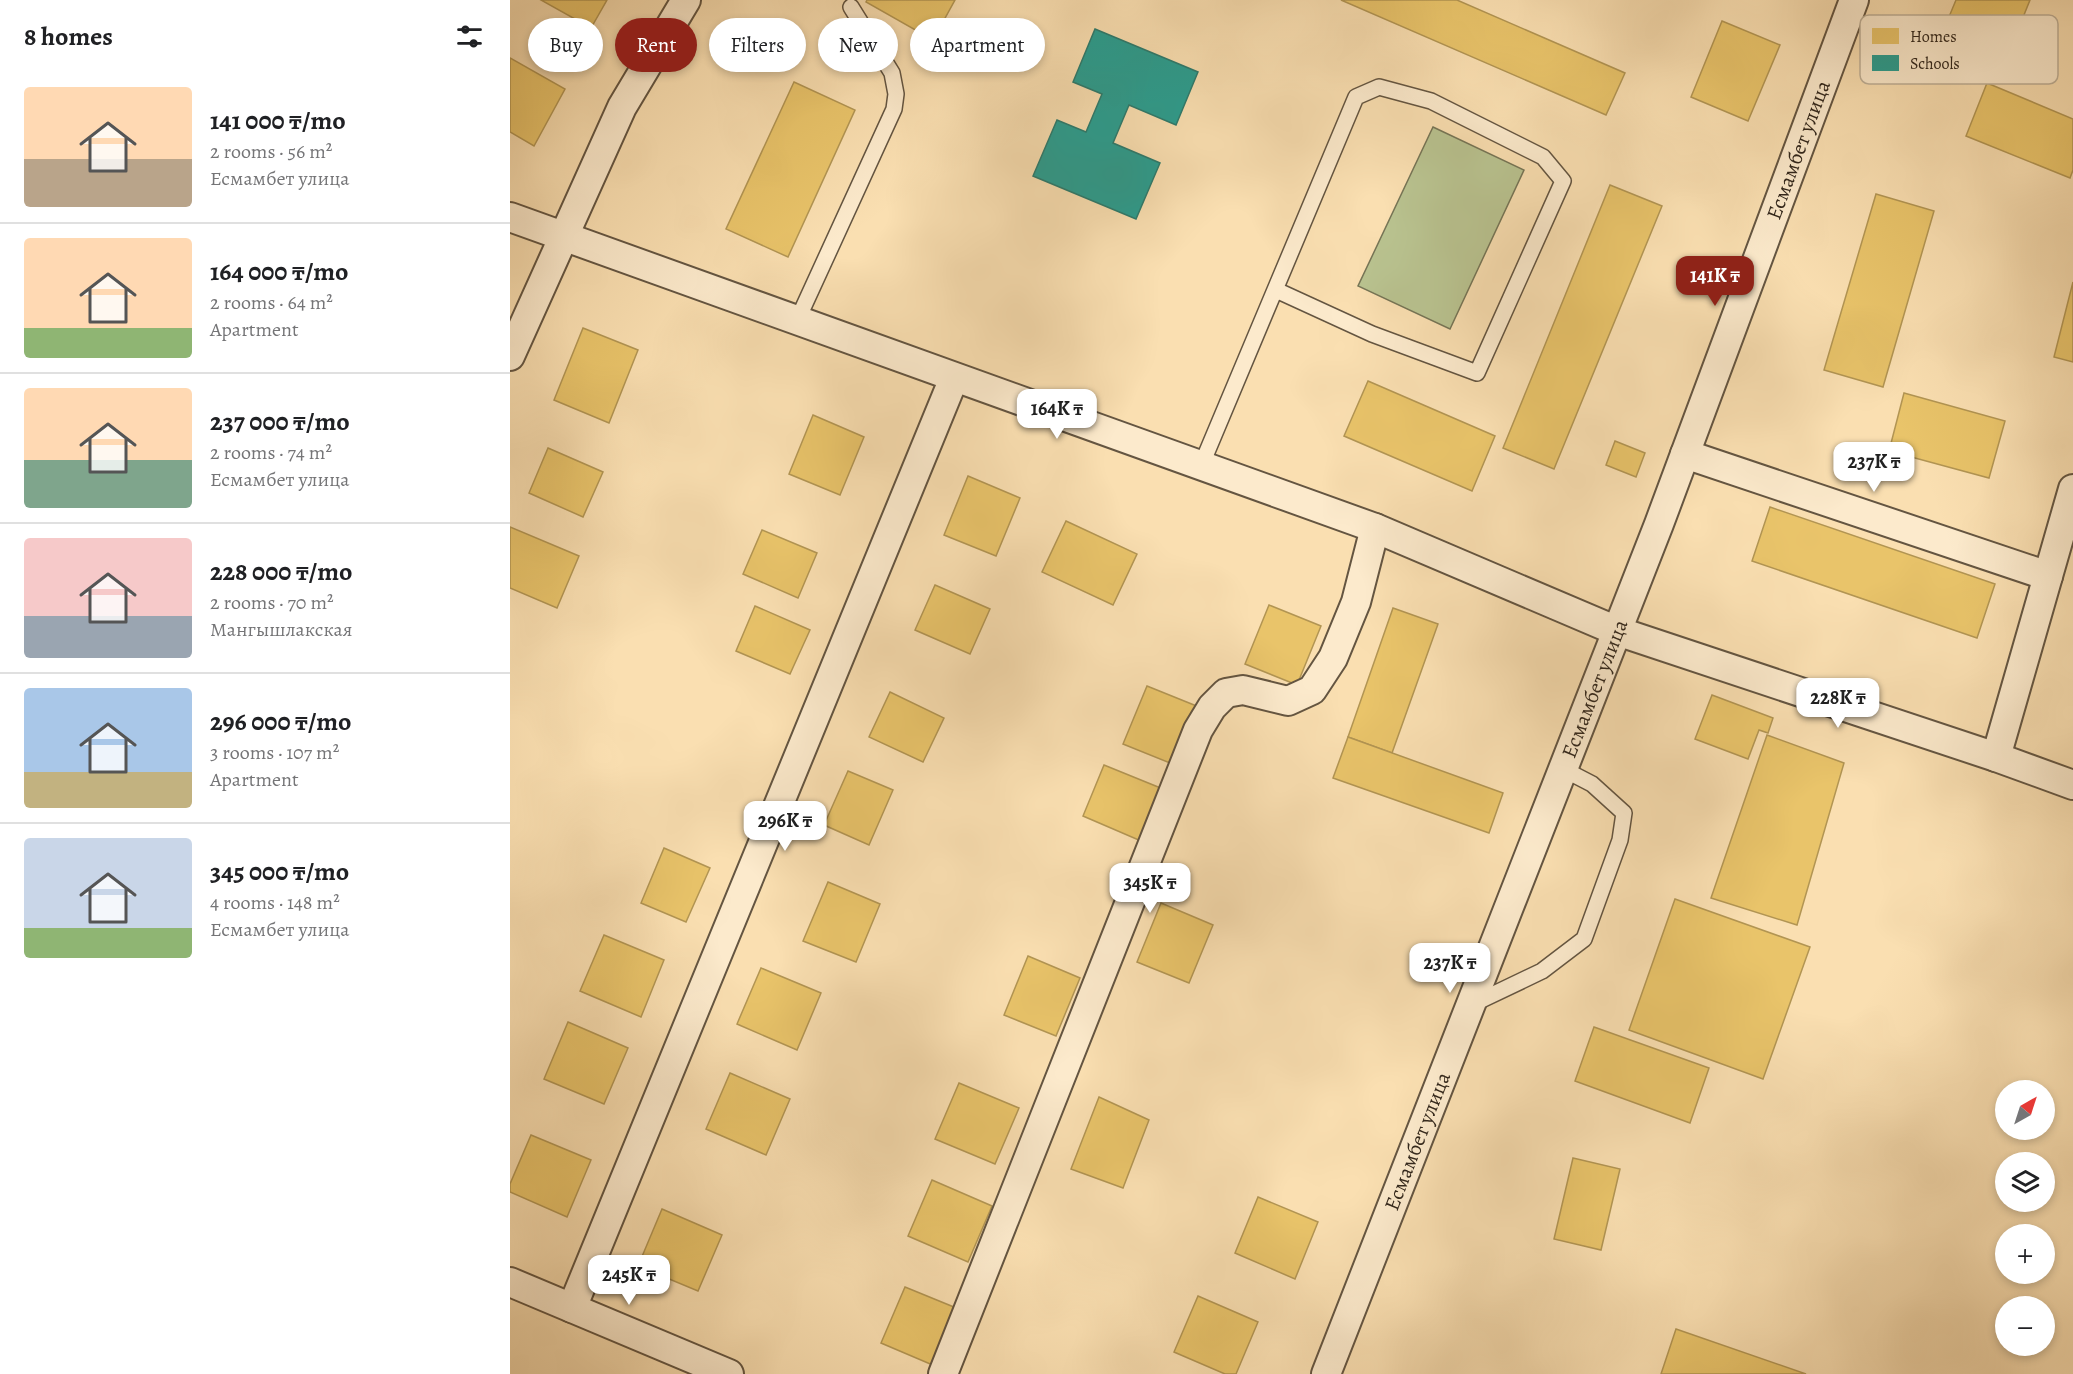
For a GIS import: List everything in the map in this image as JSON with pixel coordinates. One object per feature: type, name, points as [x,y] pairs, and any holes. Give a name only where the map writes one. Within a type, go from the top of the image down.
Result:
[{"type":"street","points":[[510,356],[622,107],[686,0]]},
{"type":"street","name":"Есмамбет улица","points":[[1326,1374],[1617,631],[1854,0]]},
{"type":"street","points":[[510,217],[1375,528],[1617,631],[1996,757],[2073,785]]},
{"type":"street","points":[[572,1308],[954,378]]},
{"type":"street","points":[[1685,454],[2048,576]]},
{"type":"street","points":[[1996,757],[2073,489]]},
{"type":"street","points":[[943,1374],[1198,730],[1212,707],[1226,693],[1244,690],[1288,701],[1312,690],[1333,658],[1356,602],[1375,528]]},
{"type":"street","points":[[510,1282],[729,1374]]},
{"type":"lane","points":[[797,321],[894,109],[896,94],[892,73],[851,7]]},
{"type":"lane","points":[[1201,466],[1356,98],[1379,87],[1431,101],[1543,157],[1563,181],[1477,373],[1372,334],[1276,290]]},
{"type":"lane","points":[[1470,1006],[1542,971],[1584,939],[1620,840],[1624,813],[1592,784],[1563,769]]},
{"type":"green space","points":[[1433,127],[1524,170],[1450,329],[1358,286]]},
{"type":"building: Homes","points":[[541,0],[607,0],[597,18],[573,18]]},
{"type":"building: Homes","points":[[867,0],[955,0],[945,18],[910,18],[910,27],[898,18],[866,2]]},
{"type":"building: Homes","points":[[1341,0],[1457,0],[1625,73],[1606,115]]},
{"type":"building: Homes","points":[[1956,0],[2030,0],[2024,15],[1950,15]]},
{"type":"building: Homes","points":[[1722,21],[1780,45],[1748,121],[1691,97]]},
{"type":"building: Homes","points":[[510,58],[528,68],[528,72],[535,72],[565,89],[534,146],[510,132]]},
{"type":"building: Homes","points":[[794,82],[855,110],[788,257],[726,229]]},
{"type":"building: Homes","points":[[1987,84],[1989,84],[2073,119],[2073,170],[2070,178],[1966,136]]},
{"type":"building: Homes","points":[[1610,185],[1662,206],[1554,469],[1503,448]]},
{"type":"building: Homes","points":[[1876,194],[1934,211],[1883,387],[1824,370]]},
{"type":"building: Homes","points":[[2073,282],[2073,362],[2054,357]]},
{"type":"building: Homes","points":[[583,328],[638,350],[609,423],[554,400]]},
{"type":"building: Homes","points":[[1368,381],[1495,436],[1472,491],[1344,436]]},
{"type":"building: Homes","points":[[1904,393],[2005,421],[1989,478],[1889,451]]},
{"type":"building: Homes","points":[[813,415],[864,437],[840,495],[789,474]]},
{"type":"building: Homes","points":[[1615,441],[1645,453],[1636,477],[1606,465]]},
{"type":"building: Homes","points":[[548,448],[603,472],[583,517],[529,493]]},
{"type":"building: Homes","points":[[968,476],[1020,498],[996,556],[944,535]]},
{"type":"building: Homes","points":[[1770,507],[1995,584],[1977,638],[1752,561]]},
{"type":"building: Homes","points":[[1066,521],[1137,554],[1113,605],[1042,572]]},
{"type":"building: Homes","points":[[510,527],[579,556],[557,608],[510,588]]},
{"type":"building: Homes","points":[[762,530],[817,553],[798,598],[743,574]]},
{"type":"building: Homes","points":[[935,585],[990,609],[970,654],[915,630]]},
{"type":"building: Homes","points":[[1269,605],[1321,626],[1297,685],[1245,664]]},
{"type":"building: Homes","points":[[755,606],[810,630],[790,674],[736,651]]},
{"type":"building: Homes","points":[[1393,608],[1438,624],[1392,753],[1348,737]]},
{"type":"building: Homes","points":[[1147,686],[1199,707],[1175,765],[1123,744]]},
{"type":"building: Homes","points":[[890,692],[944,718],[923,762],[869,737]]},
{"type":"building: Homes","points":[[1712,695],[1773,718],[1768,733],[1759,730],[1748,759],[1695,739]]},
{"type":"building: Homes","points":[[1767,735],[1844,763],[1797,925],[1711,898]]},
{"type":"building: Homes","points":[[1348,737],[1503,793],[1489,833],[1333,778]]},
{"type":"building: Homes","points":[[1104,765],[1163,789],[1141,841],[1083,816]]},
{"type":"building: Homes","points":[[848,771],[893,790],[869,845],[824,825]]},
{"type":"building: Homes","points":[[664,848],[710,868],[686,922],[641,903]]},
{"type":"building: Homes","points":[[828,882],[880,904],[856,962],[803,941]]},
{"type":"building: Homes","points":[[1675,899],[1810,947],[1763,1079],[1629,1030]]},
{"type":"building: Homes","points":[[1161,903],[1213,925],[1189,983],[1137,962]]},
{"type":"building: Homes","points":[[604,935],[664,960],[641,1017],[580,991]]},
{"type":"building: Homes","points":[[1028,956],[1080,978],[1056,1036],[1004,1015]]},
{"type":"building: Homes","points":[[761,968],[821,993],[797,1050],[737,1024]]},
{"type":"building: Homes","points":[[568,1022],[628,1048],[604,1104],[544,1079]]},
{"type":"building: Homes","points":[[1594,1027],[1709,1068],[1690,1123],[1575,1081]]},
{"type":"building: Homes","points":[[730,1073],[790,1099],[766,1155],[706,1129]]},
{"type":"building: Homes","points":[[959,1083],[1019,1108],[995,1164],[935,1139]]},
{"type":"building: Homes","points":[[1099,1097],[1149,1120],[1123,1188],[1071,1169]]},
{"type":"building: Homes","points":[[531,1135],[591,1160],[567,1217],[510,1192],[510,1184]]},
{"type":"building: Homes","points":[[1573,1158],[1620,1169],[1601,1250],[1554,1239]]},
{"type":"building: Homes","points":[[932,1180],[992,1206],[968,1262],[908,1236]]},
{"type":"building: Homes","points":[[1258,1197],[1318,1222],[1295,1279],[1235,1253]]},
{"type":"building: Homes","points":[[662,1209],[722,1235],[698,1291],[638,1266]]},
{"type":"building: Homes","points":[[905,1287],[966,1312],[942,1369],[881,1343]]},
{"type":"building: Homes","points":[[1198,1296],[1258,1322],[1236,1374],[1225,1374],[1174,1352]]},
{"type":"building: Homes","points":[[1676,1329],[1806,1374],[1661,1374]]},
{"type":"building: Schools","points":[[1095,29],[1198,72],[1176,125],[1129,105],[1113,143],[1160,163],[1136,219],[1033,176],[1057,120],[1086,132],[1102,94],[1073,82]]}]
